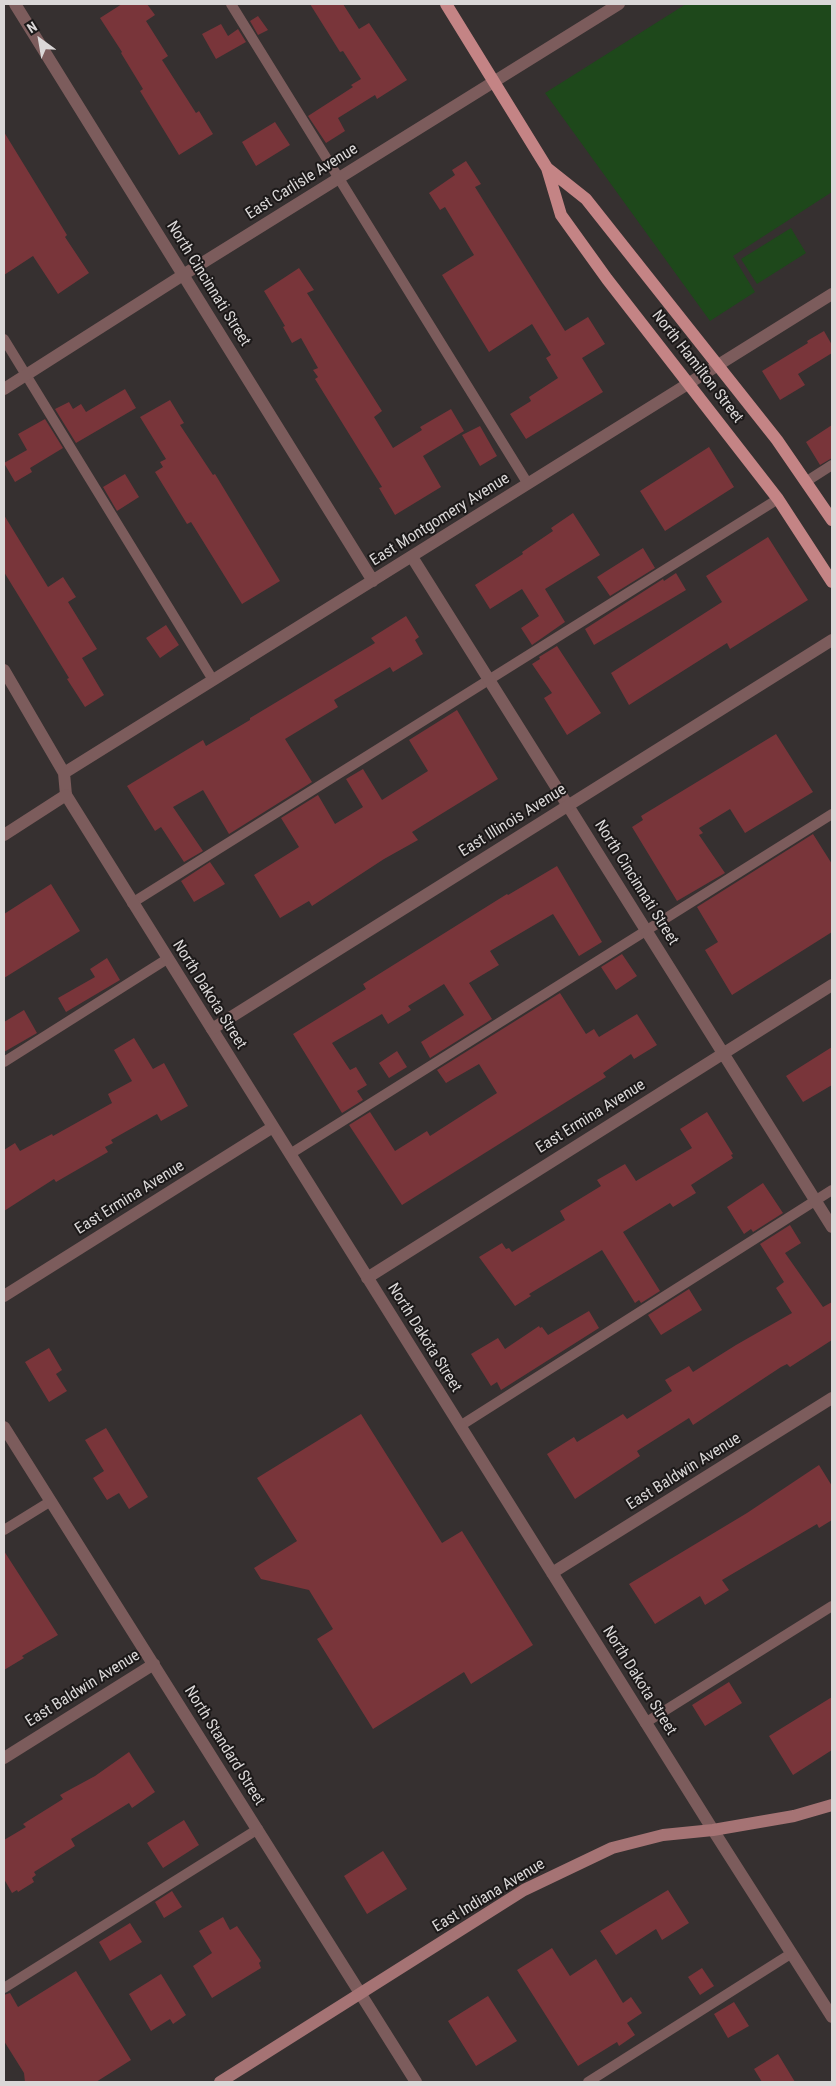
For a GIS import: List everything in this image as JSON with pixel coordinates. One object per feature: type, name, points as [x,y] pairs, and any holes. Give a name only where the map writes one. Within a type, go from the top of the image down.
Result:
[{"type":"main road","name":"North Hamilton Street","points":[[446,4],[547,168],[561,215],[607,279],[689,382],[778,499],[832,582]]},
{"type":"main road","name":"North Hamilton Street","points":[[547,168],[586,199],[718,364],[807,481],[832,520]]},
{"type":"main road","name":"East Indiana Avenue","points":[[220,2082],[524,1890],[612,1848],[663,1835],[712,1830],[794,1816],[832,1804]]},
{"type":"street","name":"North Cincinnati Street","points":[[15,4],[373,581]]},
{"type":"street","name":"East Carlisle Avenue","points":[[4,389],[183,275],[619,4]]},
{"type":"street","name":"East Montgomery Avenue","points":[[64,773],[832,294]]},
{"type":"street","name":"North Cincinnati Street","points":[[412,557],[832,1227]]},
{"type":"street","name":"East Illinois Avenue","points":[[212,1029],[832,640]]},
{"type":"street","name":"North Dakota Street","points":[[4,670],[64,773],[66,795],[712,1830],[832,2017]]},
{"type":"street","points":[[4,834],[66,795]]},
{"type":"street","name":"East Ermina Avenue","points":[[367,1278],[832,985]]},
{"type":"street","name":"East Ermina Avenue","points":[[4,1296],[273,1127]]},
{"type":"street","name":"East Baldwin Avenue","points":[[552,1573],[832,1398]]},
{"type":"street","name":"North Standard Street","points":[[4,1427],[362,1993],[416,2082]]},
{"type":"street","name":"East Baldwin Avenue","points":[[4,1758],[154,1664]]},
{"type":"lane","points":[[231,4],[528,484]]},
{"type":"lane","points":[[4,339],[213,680]]},
{"type":"lane","points":[[807,481],[832,465]]},
{"type":"lane","points":[[132,902],[778,499]]},
{"type":"lane","points":[[290,1154],[647,932],[832,814]]},
{"type":"lane","points":[[4,1062],[167,959]]},
{"type":"lane","points":[[460,1426],[832,1190]]},
{"type":"lane","points":[[4,1530],[52,1501]]},
{"type":"lane","points":[[646,1723],[832,1606]]},
{"type":"lane","points":[[4,1988],[258,1830]]},
{"type":"lane","points":[[588,2082],[792,1953]]},
{"type":"green space","points":[[686,4],[832,4],[832,192],[733,256],[755,292],[710,321],[545,93]]},
{"type":"green space","points":[[791,228],[806,253],[757,284],[741,259]]},
{"type":"building","points":[[122,4],[147,4],[155,15],[146,21],[168,56],[162,60],[196,113],[199,111],[213,134],[179,155],[140,91],[143,89],[122,52],[100,18]]},
{"type":"building","points":[[310,4],[343,4],[359,29],[369,23],[407,80],[377,99],[375,95],[338,118],[345,131],[326,143],[308,116],[353,87],[351,85],[361,79],[343,51],[340,52]]},
{"type":"building","points":[[258,16],[268,30],[258,35],[250,21]]},
{"type":"building","points":[[221,24],[228,36],[238,29],[246,42],[216,59],[202,34]]},
{"type":"building","points":[[275,122],[290,145],[256,166],[242,142]]},
{"type":"building","points":[[4,132],[67,235],[65,237],[89,273],[58,294],[33,256],[4,275]]},
{"type":"building","points":[[466,161],[481,184],[475,187],[565,331],[588,317],[605,344],[582,358],[603,392],[526,439],[510,414],[531,401],[529,397],[558,378],[546,358],[551,355],[532,324],[489,352],[442,275],[474,255],[445,207],[440,210],[429,193],[455,175],[452,170]]},
{"type":"building","points":[[299,268],[314,290],[307,293],[382,411],[374,417],[393,448],[422,430],[420,427],[451,409],[464,431],[423,456],[441,487],[395,515],[379,488],[382,487],[315,379],[318,377],[313,370],[318,368],[301,338],[292,343],[283,327],[285,326],[264,291]]},
{"type":"building","points":[[824,331],[832,345],[832,353],[798,374],[805,385],[780,400],[762,371]]},
{"type":"building","points":[[125,389],[136,408],[76,443],[55,409],[69,402],[73,409],[81,404],[86,412]]},
{"type":"building","points":[[170,400],[184,423],[180,425],[213,475],[215,474],[280,581],[242,604],[191,522],[187,524],[155,472],[163,467],[160,462],[166,459],[140,417]]},
{"type":"building","points":[[45,419],[63,448],[30,468],[32,472],[15,482],[4,463],[27,450],[18,434]]},
{"type":"building","points":[[832,425],[832,458],[820,465],[806,442]]},
{"type":"building","points":[[480,426],[497,456],[480,466],[462,435]]},
{"type":"building","points":[[709,447],[734,487],[665,531],[640,491]]},
{"type":"building","points":[[125,474],[139,497],[117,511],[103,487]]},
{"type":"building","points":[[573,513],[600,555],[545,589],[565,622],[532,645],[521,628],[539,616],[522,589],[490,609],[475,585],[523,554],[522,552],[553,531],[551,528]]},
{"type":"building","points":[[4,515],[48,587],[63,577],[76,597],[68,602],[97,649],[82,658],[104,695],[85,707],[4,572]]},
{"type":"building","points":[[768,537],[808,600],[730,649],[727,643],[629,705],[611,673],[722,602],[706,576]]},
{"type":"building","points":[[643,548],[655,568],[610,596],[597,577]]},
{"type":"building","points":[[676,573],[686,590],[594,645],[585,629],[663,579],[664,581]]},
{"type":"building","points":[[406,616],[419,637],[415,640],[423,654],[393,672],[390,667],[334,700],[338,707],[285,739],[312,782],[229,834],[203,790],[173,807],[203,851],[184,862],[161,827],[155,831],[127,786],[203,740],[206,746],[250,720],[250,718],[375,643],[371,638]]},
{"type":"building","points":[[166,625],[179,645],[160,658],[146,638]]},
{"type":"building","points":[[557,646],[601,713],[567,735],[544,698],[552,693],[532,664],[540,659],[539,657]]},
{"type":"building","points":[[457,710],[498,779],[412,832],[418,840],[384,859],[312,906],[309,901],[280,918],[254,875],[299,847],[281,818],[318,795],[335,824],[363,807],[346,779],[363,769],[382,800],[428,771],[409,740]]},
{"type":"building","points":[[776,734],[813,792],[745,833],[730,809],[699,828],[703,833],[699,835],[725,873],[677,901],[632,827],[643,820],[641,816]]},
{"type":"building","points":[[813,834],[832,864],[832,932],[732,995],[705,950],[718,942],[697,907]]},
{"type":"building","points":[[210,862],[225,884],[194,902],[181,881]]},
{"type":"building","points":[[557,866],[602,942],[579,956],[553,914],[490,951],[499,965],[469,983],[492,1019],[430,1058],[421,1042],[464,1015],[444,984],[408,1006],[411,1010],[388,1024],[382,1014],[332,1043],[350,1070],[356,1067],[367,1085],[357,1091],[363,1100],[342,1113],[293,1034],[366,989],[363,984],[507,894]]},
{"type":"building","points":[[51,884],[80,931],[4,978],[4,914]]},
{"type":"building","points":[[622,954],[637,976],[616,990],[601,967]]},
{"type":"building","points":[[107,958],[120,980],[66,1012],[58,998],[95,977],[90,969]]},
{"type":"building","points":[[560,993],[586,1034],[594,1029],[599,1037],[637,1014],[657,1045],[634,1059],[631,1054],[603,1073],[606,1077],[402,1205],[349,1125],[370,1112],[395,1151],[427,1131],[430,1136],[497,1093],[479,1064],[446,1083],[437,1070]]},
{"type":"building","points":[[24,1010],[37,1033],[4,1052],[4,1022]]},
{"type":"building","points":[[134,1038],[153,1069],[164,1063],[188,1106],[161,1121],[157,1114],[111,1140],[113,1143],[105,1147],[108,1152],[56,1182],[54,1179],[4,1211],[4,1150],[15,1143],[20,1151],[52,1134],[53,1136],[112,1103],[108,1094],[132,1081],[114,1050]]},
{"type":"building","points":[[832,1047],[832,1085],[803,1102],[786,1076]]},
{"type":"building","points":[[397,1051],[407,1067],[389,1078],[379,1063]]},
{"type":"building","points":[[707,1112],[733,1154],[731,1155],[733,1158],[691,1185],[696,1193],[673,1207],[670,1203],[623,1232],[660,1291],[641,1303],[639,1300],[635,1303],[602,1250],[529,1294],[531,1296],[515,1306],[479,1257],[502,1243],[506,1249],[509,1248],[512,1252],[565,1220],[560,1211],[601,1186],[597,1180],[625,1164],[636,1181],[692,1148],[680,1129]]},
{"type":"building","points":[[763,1183],[783,1213],[753,1232],[751,1229],[744,1234],[727,1207]]},
{"type":"building","points":[[790,1225],[801,1243],[785,1253],[823,1307],[832,1302],[832,1340],[790,1367],[787,1364],[781,1367],[693,1425],[689,1418],[637,1451],[640,1456],[575,1499],[547,1454],[574,1437],[577,1442],[623,1414],[627,1419],[672,1391],[665,1380],[689,1366],[693,1372],[792,1313],[776,1288],[784,1282],[760,1244]]},
{"type":"building","points":[[689,1289],[702,1310],[661,1335],[648,1315]]},
{"type":"building","points":[[589,1311],[599,1328],[501,1390],[497,1382],[491,1386],[471,1354],[498,1338],[505,1349],[539,1326],[548,1335]]},
{"type":"building","points":[[49,1348],[62,1370],[56,1374],[67,1391],[49,1402],[25,1362]]},
{"type":"building","points":[[361,1414],[442,1543],[462,1531],[533,1645],[471,1684],[464,1672],[373,1729],[317,1639],[333,1629],[309,1590],[261,1579],[254,1568],[297,1541],[257,1478]]},
{"type":"building","points":[[106,1428],[148,1497],[129,1509],[119,1493],[107,1500],[93,1478],[104,1471],[85,1440]]},
{"type":"building","points":[[819,1465],[832,1486],[832,1520],[819,1528],[817,1524],[722,1580],[729,1590],[705,1605],[700,1596],[655,1624],[629,1584],[747,1513]]},
{"type":"building","points":[[4,1551],[58,1635],[22,1656],[24,1658],[4,1670]]},
{"type":"building","points":[[729,1682],[742,1703],[705,1726],[692,1705]]},
{"type":"building","points":[[832,1697],[832,1750],[793,1775],[769,1736]]},
{"type":"building","points":[[129,1752],[155,1792],[132,1808],[129,1803],[71,1839],[75,1846],[34,1872],[36,1875],[32,1878],[34,1882],[18,1892],[17,1890],[12,1893],[4,1879],[4,1840],[26,1827],[23,1824],[63,1799],[60,1795],[95,1776]]},
{"type":"building","points":[[184,1820],[199,1845],[163,1868],[147,1843]]},
{"type":"building","points":[[383,1851],[407,1889],[367,1914],[344,1876]]},
{"type":"building","points":[[668,1890],[689,1923],[662,1940],[656,1929],[616,1955],[600,1931]]},
{"type":"building","points":[[172,1891],[182,1907],[164,1918],[155,1902]]},
{"type":"building","points":[[223,1917],[230,1930],[237,1926],[261,1961],[259,1963],[261,1968],[212,1998],[193,1966],[212,1953],[199,1931]]},
{"type":"building","points":[[130,1923],[142,1942],[110,1961],[99,1942]]},
{"type":"building","points":[[552,1948],[570,1976],[596,1959],[623,2003],[631,1997],[642,2013],[627,2023],[635,2035],[619,2046],[617,2042],[578,2066],[517,1970]]},
{"type":"building","points":[[702,1968],[714,1986],[700,1995],[688,1977]]},
{"type":"building","points":[[76,1971],[131,2060],[96,2082],[25,2082],[24,2073],[4,2041],[4,1995],[10,1993],[18,2007]]},
{"type":"building","points":[[161,1974],[186,2015],[173,2024],[170,2019],[151,2031],[129,1994]]},
{"type":"building","points":[[488,1996],[517,2041],[476,2066],[448,2021]]},
{"type":"building","points":[[734,2002],[749,2026],[728,2038],[714,2014]]},
{"type":"building","points":[[778,2054],[795,2082],[762,2082],[754,2069]]}]
